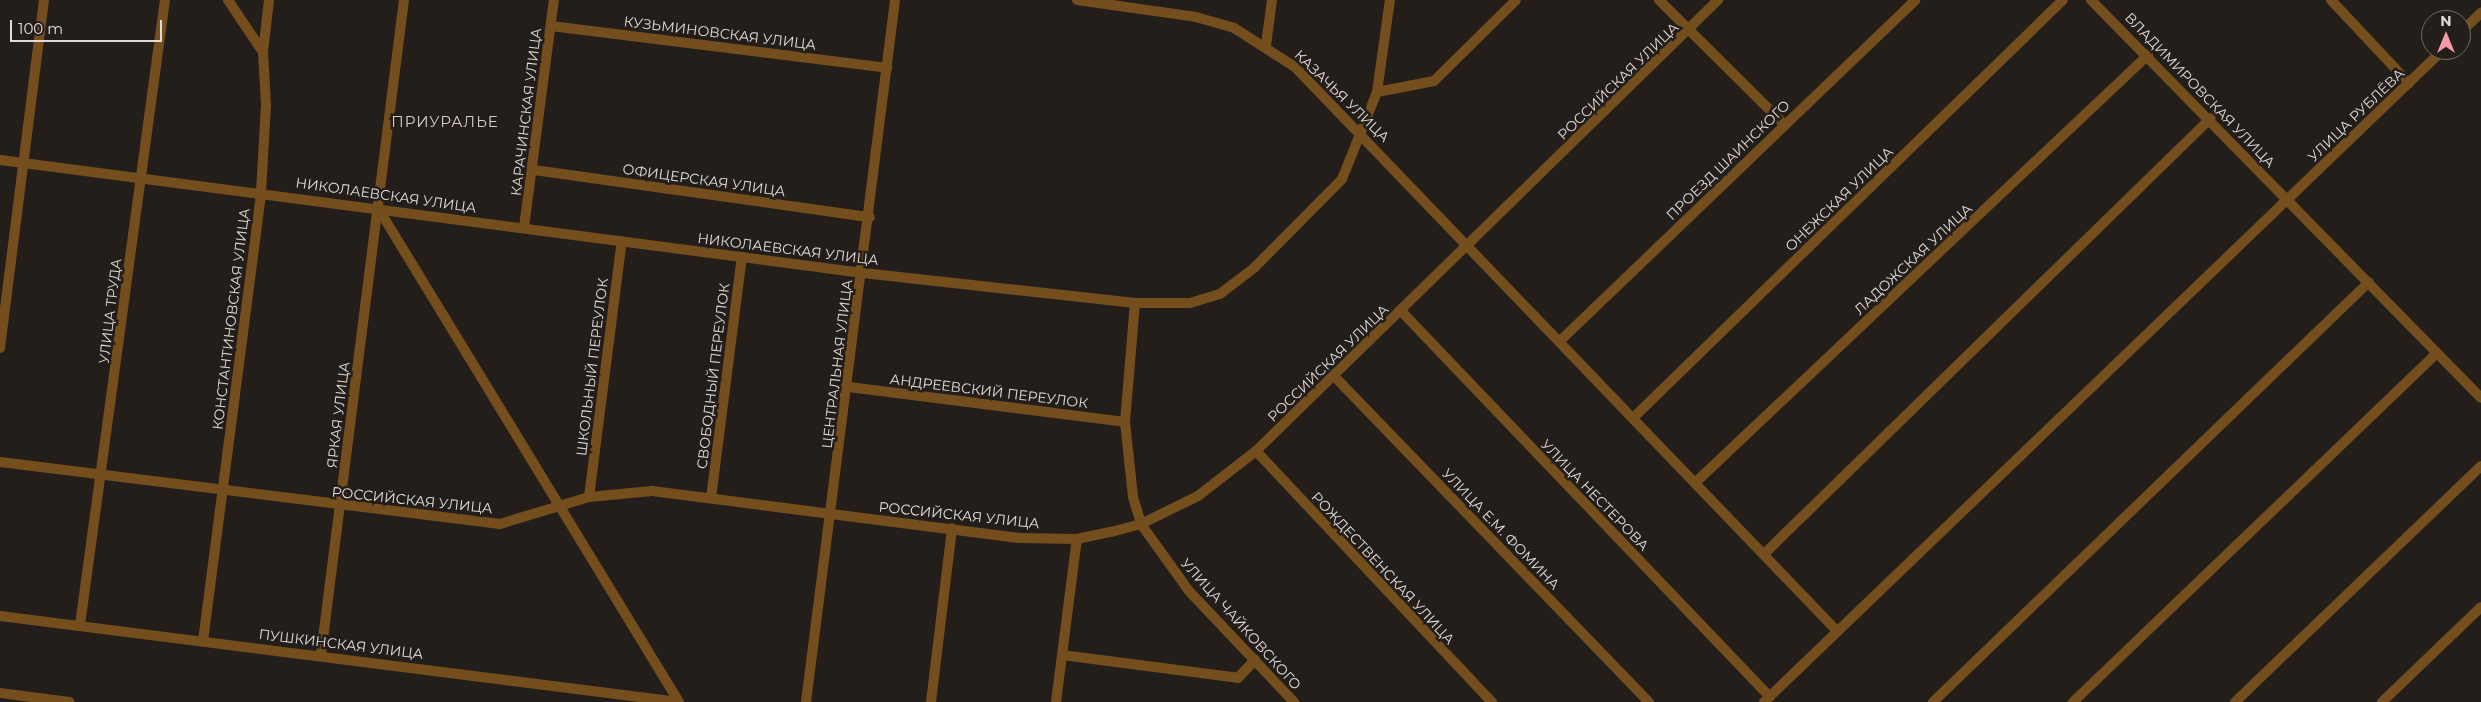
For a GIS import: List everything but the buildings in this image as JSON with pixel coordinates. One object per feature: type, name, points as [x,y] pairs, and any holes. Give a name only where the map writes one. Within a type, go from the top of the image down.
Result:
[{"type":"street","points":[[0,348],[44,0]]},
{"type":"street","name":"УЛИЦА ТРУДА","points":[[80,625],[103,477],[165,0]]},
{"type":"street","points":[[228,0],[263,52]]},
{"type":"street","name":"КОНСТАНТИНОВСКАЯ УЛИЦА","points":[[203,641],[261,192],[266,105],[263,52],[269,0]]},
{"type":"street","name":"ЯРКАЯ УЛИЦА","points":[[321,654],[404,0]]},
{"type":"street","name":"КАРАЧИНСКАЯ УЛИЦА","points":[[524,227],[534,170],[554,0]]},
{"type":"street","name":"ЦЕНТРАЛЬНАЯ УЛИЦА","points":[[806,702],[830,514],[849,388],[895,0]]},
{"type":"street","name":"КАЗАЧЬЯ УЛИЦА","points":[[1077,0],[1196,17],[1234,28],[1266,45],[1295,67],[1471,245]]},
{"type":"street","points":[[1266,45],[1272,0]]},
{"type":"street","name":"НИКОЛАЕВСКАЯ УЛИЦА","points":[[0,160],[261,192],[863,273],[1135,304],[1190,304],[1220,294],[1237,282],[1342,179],[1363,134],[1377,92],[1390,0]]},
{"type":"street","points":[[1377,92],[1434,81],[1516,0]]},
{"type":"street","points":[[1658,0],[1688,32],[1785,125]]},
{"type":"street","name":"РОССИЙСКАЯ УЛИЦА","points":[[0,462],[103,477],[500,524],[564,507],[589,497],[652,491],[952,528],[1077,539],[1141,524],[1198,496],[1256,451],[1471,245],[1688,32],[1718,0]]},
{"type":"street","name":"ПРОЕЗД ШАИНСКОГО","points":[[1561,340],[1915,0]]},
{"type":"street","name":"ОНЕЖСКАЯ УЛИЦА","points":[[1634,417],[2063,0]]},
{"type":"street","name":"ВЛАДИМИРОВСКАЯ УЛИЦА","points":[[2091,0],[2211,118],[2481,398]]},
{"type":"street","points":[[2331,0],[2409,83]]},
{"type":"street","points":[[2471,22],[2481,13]]},
{"type":"street","name":"КУЗЬМИНОВСКАЯ УЛИЦА","points":[[551,26],[887,68]]},
{"type":"street","name":"ЛАДОЖСКАЯ УЛИЦА","points":[[1696,482],[2148,56]]},
{"type":"street","name":"УЛИЦА РУБЛЁВА","points":[[1767,699],[2433,60]]},
{"type":"street","points":[[1764,554],[2211,118]]},
{"type":"street","name":"ОФИЦЕРСКАЯ УЛИЦА","points":[[534,170],[870,217]]},
{"type":"street","points":[[378,208],[564,507],[679,702]]},
{"type":"street","name":"ШКОЛЬНЫЙ ПЕРЕУЛОК","points":[[589,497],[622,241]]},
{"type":"street","points":[[1471,245],[1837,630]]},
{"type":"street","name":"СВОБОДНЫЙ ПЕРЕУЛОК","points":[[712,498],[742,257]]},
{"type":"street","points":[[1933,702],[2370,282]]},
{"type":"street","name":"УЛИЦА ЧАЙКОВСКОГО","points":[[1135,304],[1125,422],[1133,498],[1141,524],[1189,591],[1294,702]]},
{"type":"street","name":"УЛИЦА НЕСТЕРОВА","points":[[1401,311],[1767,699]]},
{"type":"street","points":[[2073,702],[2437,353]]},
{"type":"street","name":"УЛИЦА Е.М. ФОМИНА","points":[[1334,376],[1649,702]]},
{"type":"street","name":"АНДРЕЕВСКИЙ ПЕРЕУЛОК","points":[[849,388],[1125,422]]},
{"type":"street","name":"РОЖДЕСТВЕНСКАЯ УЛИЦА","points":[[1256,451],[1492,702]]},
{"type":"street","points":[[2235,702],[2481,466]]},
{"type":"street","points":[[931,702],[952,528]]},
{"type":"street","points":[[1056,702],[1077,539]]},
{"type":"street","points":[[2382,702],[2481,607]]},
{"type":"street","name":"ПУШКИНСКАЯ УЛИЦА","points":[[0,616],[321,654],[679,702]]},
{"type":"street","points":[[1062,655],[1238,678],[1255,660]]},
{"type":"street","points":[[0,693],[69,702]]},
{"type":"district","name":"ПРИУРАЛЬЕ","points":[[445,122]]}]
